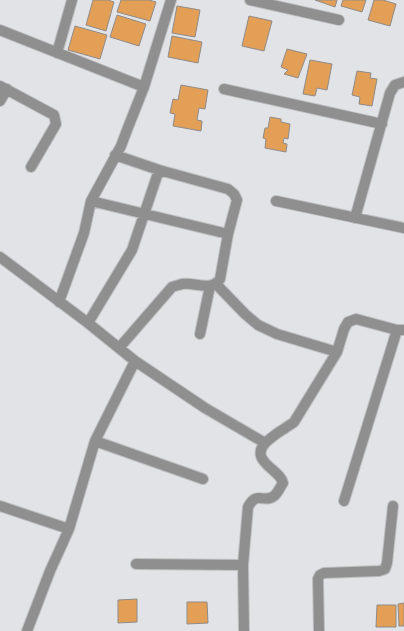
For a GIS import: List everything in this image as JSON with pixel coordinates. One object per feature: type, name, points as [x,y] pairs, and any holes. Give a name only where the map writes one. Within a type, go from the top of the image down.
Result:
[{"type":"street","points":[[57,53],[72,0]]},
{"type":"street","points":[[59,302],[84,233],[91,200],[123,141],[144,87],[171,0]]},
{"type":"street","points":[[250,0],[339,20]]},
{"type":"street","points":[[0,30],[144,87]]},
{"type":"street","points":[[355,218],[390,93],[395,85],[404,82]]},
{"type":"street","points":[[0,100],[3,88],[54,115],[56,119],[56,124],[31,167]]},
{"type":"street","points":[[224,89],[382,124]]},
{"type":"street","points":[[115,155],[159,170],[228,190],[234,194],[237,200],[228,234],[220,279],[213,285],[200,334]]},
{"type":"street","points":[[88,323],[132,250],[159,170]]},
{"type":"street","points":[[91,200],[228,234]]},
{"type":"street","points":[[276,201],[404,228]]},
{"type":"street","points":[[0,257],[88,323],[135,361],[205,408],[265,443]]},
{"type":"street","points":[[119,348],[172,287],[182,284],[213,285],[258,325],[277,334],[338,352]]},
{"type":"street","points":[[244,631],[243,565],[248,507],[252,500],[257,498],[269,499],[273,497],[277,494],[283,483],[280,476],[264,463],[261,457],[262,449],[265,443],[294,422],[338,352],[344,329],[348,322],[356,319],[401,330],[344,501]]},
{"type":"street","points":[[27,631],[50,571],[69,529],[95,441],[135,361]]},
{"type":"street","points":[[95,441],[203,479]]},
{"type":"street","points":[[0,506],[69,529]]},
{"type":"street","points":[[319,631],[318,579],[320,575],[324,573],[379,571],[385,569],[387,563],[392,506]]},
{"type":"street","points":[[136,564],[243,565]]},
{"type":"building","points":[[93,0],[108,0],[114,2],[106,31],[86,25]]},
{"type":"building","points":[[121,0],[149,0],[156,2],[150,21],[117,12]]},
{"type":"building","points":[[315,0],[337,0],[335,7]]},
{"type":"building","points":[[343,0],[366,0],[362,12],[341,6]]},
{"type":"building","points":[[374,0],[383,0],[396,4],[390,26],[368,20]]},
{"type":"building","points":[[177,6],[200,10],[195,37],[172,33]]},
{"type":"building","points":[[117,15],[146,24],[139,46],[110,37]]},
{"type":"building","points":[[249,16],[272,21],[264,51],[242,46]]},
{"type":"building","points":[[75,26],[107,35],[100,59],[68,50]]},
{"type":"building","points":[[172,36],[202,42],[198,63],[168,57]]},
{"type":"building","points":[[287,49],[307,54],[298,78],[284,74],[288,70],[281,67]]},
{"type":"building","points":[[310,60],[332,64],[327,90],[317,88],[315,96],[303,94]]},
{"type":"building","points":[[357,71],[371,73],[370,78],[377,79],[372,106],[359,104],[360,97],[352,95]]},
{"type":"building","points":[[181,85],[208,90],[205,109],[199,108],[197,120],[202,121],[201,131],[173,126],[175,114],[170,113],[173,99],[178,100]]},
{"type":"building","points":[[270,117],[281,119],[281,122],[290,124],[288,139],[284,138],[283,143],[287,144],[286,152],[265,148],[266,139],[263,138],[265,128],[268,128]]},
{"type":"building","points":[[137,599],[137,622],[118,623],[118,600]]},
{"type":"building","points":[[187,602],[207,602],[208,623],[187,624]]},
{"type":"building","points":[[404,603],[404,626],[399,626],[398,604]]},
{"type":"building","points":[[377,605],[396,605],[396,627],[376,627]]}]
